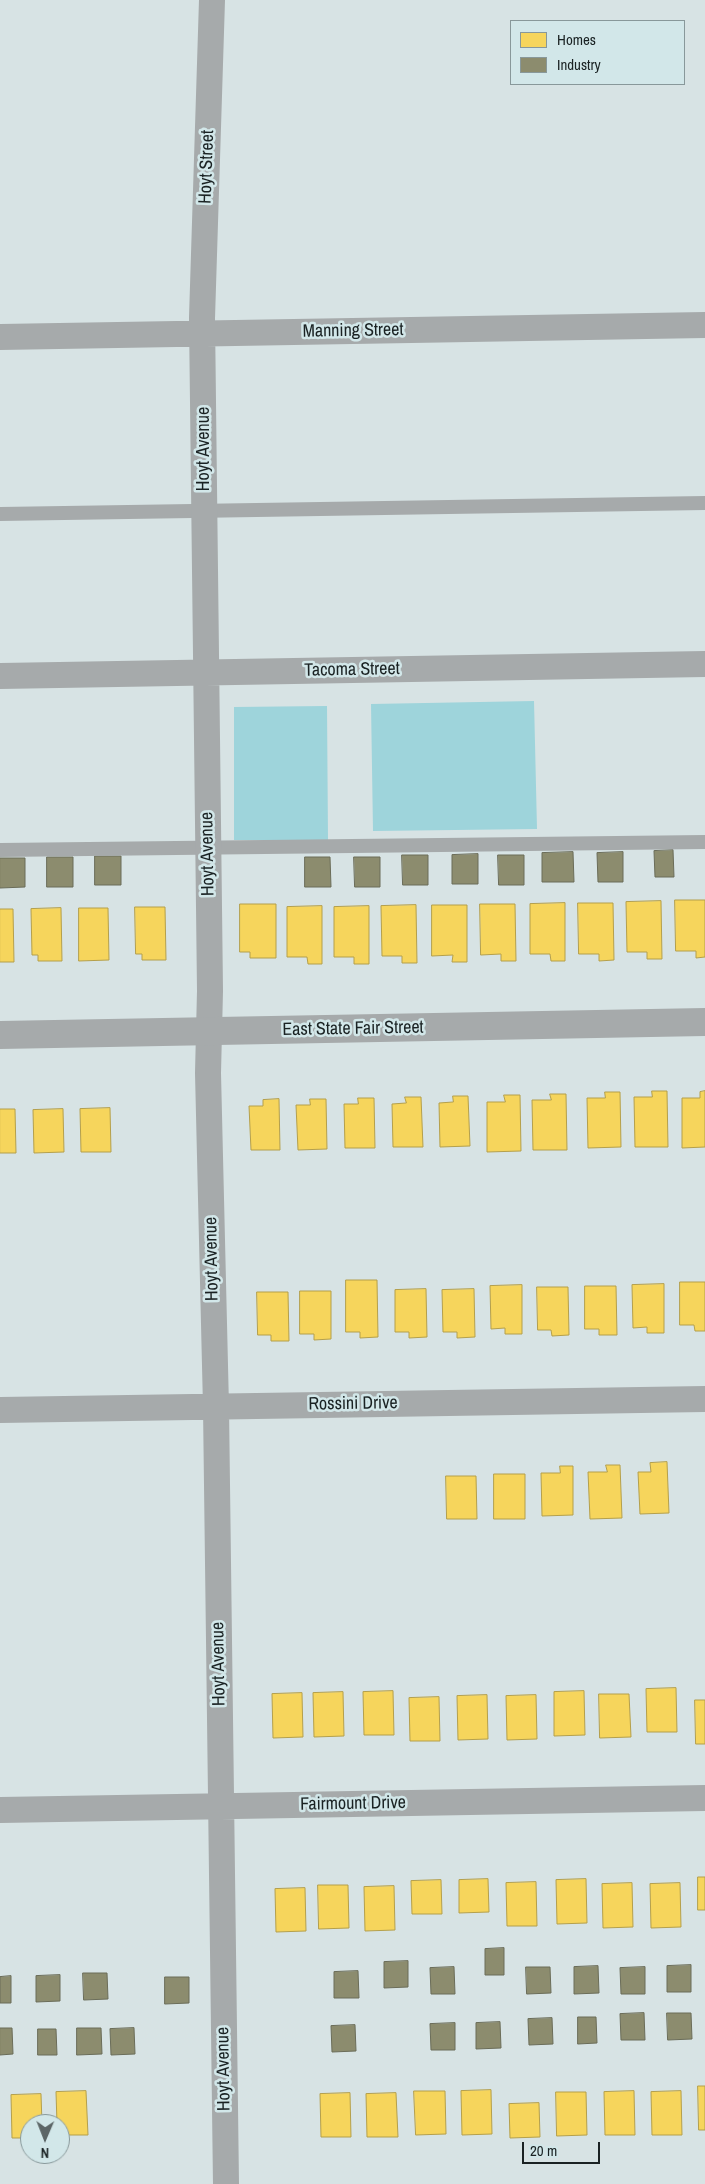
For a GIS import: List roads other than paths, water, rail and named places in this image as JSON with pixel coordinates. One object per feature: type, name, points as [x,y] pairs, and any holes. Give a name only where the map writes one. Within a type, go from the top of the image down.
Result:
[{"type":"street","name":"Hoyt Street","points":[[203,334],[212,0]]},
{"type":"street","name":"Manning Street","points":[[0,337],[705,325]]},
{"type":"street","name":"Hoyt Avenue","points":[[203,334],[208,846],[208,1073],[216,1407],[226,2184]]},
{"type":"street","name":"Tacoma Street","points":[[0,676],[705,664]]},
{"type":"street","name":"East State Fair Street","points":[[0,1034],[208,1032],[705,1022]]},
{"type":"street","name":"Rossini Drive","points":[[0,1410],[705,1398]]},
{"type":"street","name":"Fairmount Drive","points":[[0,1810],[705,1798]]},
{"type":"lane","points":[[0,514],[705,503]]},
{"type":"lane","points":[[0,850],[208,846],[705,842]]}]
